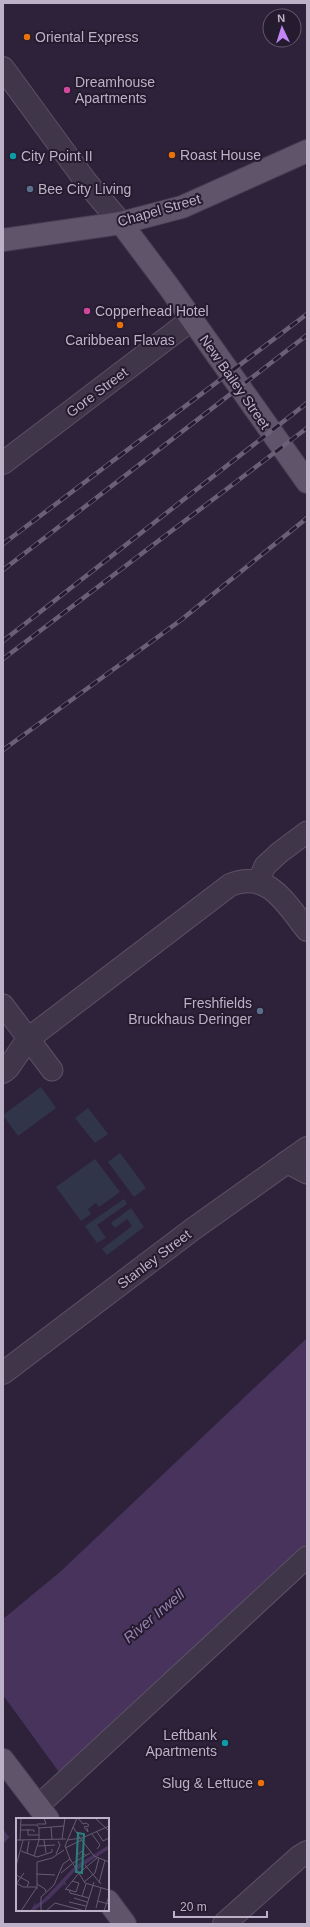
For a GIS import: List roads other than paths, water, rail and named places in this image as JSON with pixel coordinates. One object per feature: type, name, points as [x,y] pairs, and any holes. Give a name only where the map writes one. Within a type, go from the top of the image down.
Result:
[{"type":"main road","name":"Chapel Street","points":[[3,240],[121,223],[182,207],[307,151]]},
{"type":"main road","name":"New Bailey Street","points":[[121,223],[307,482]]},
{"type":"main road","points":[[3,1760],[43,1813]]},
{"type":"main road","points":[[109,1902],[125,1924]]},
{"type":"street","points":[[3,68],[87,183],[121,223]]},
{"type":"street","name":"Gore Street","points":[[3,463],[191,320]]},
{"type":"street","points":[[258,882],[266,866],[307,832]]},
{"type":"street","points":[[3,1072],[8,1068],[28,1039],[230,885],[246,880],[258,882],[274,890],[281,896],[307,930]]},
{"type":"street","points":[[3,1005],[52,1070]]},
{"type":"street","name":"Stanley Street","points":[[3,1373],[286,1162],[307,1148]]},
{"type":"street","points":[[286,1162],[307,1173]]},
{"type":"street","points":[[43,1813],[307,1557]]},
{"type":"street","points":[[224,1924],[299,1857],[307,1852]]},
{"type":"water","name":"River Irwell","points":[[307,1338],[307,1544],[150,1694],[27,1818],[16,1818],[16,1830],[3,1844],[3,1619],[60,1572]]},
{"type":"railway","points":[[3,544],[307,314]]},
{"type":"railway","points":[[3,570],[307,335]]},
{"type":"railway","points":[[3,641],[307,403]]},
{"type":"railway","points":[[3,659],[307,428]]},
{"type":"railway","points":[[3,750],[181,620],[307,518]]},
{"type":"place","name":"Oriental Express","points":[[27,37]]},
{"type":"place","name":"Dreamhouse Apartments","points":[[67,90]]},
{"type":"place","name":"Roast House","points":[[172,155]]},
{"type":"place","name":"City Point II","points":[[13,156]]},
{"type":"place","name":"Bee City Living","points":[[30,189]]},
{"type":"place","name":"Copperhead Hotel","points":[[87,311]]},
{"type":"place","name":"Caribbean Flavas","points":[[120,325]]},
{"type":"place","name":"Freshfields Bruckhaus Deringer","points":[[260,1011]]},
{"type":"place","name":"Leftbank Apartments","points":[[225,1743]]},
{"type":"place","name":"Slug & Lettuce","points":[[261,1783]]}]
